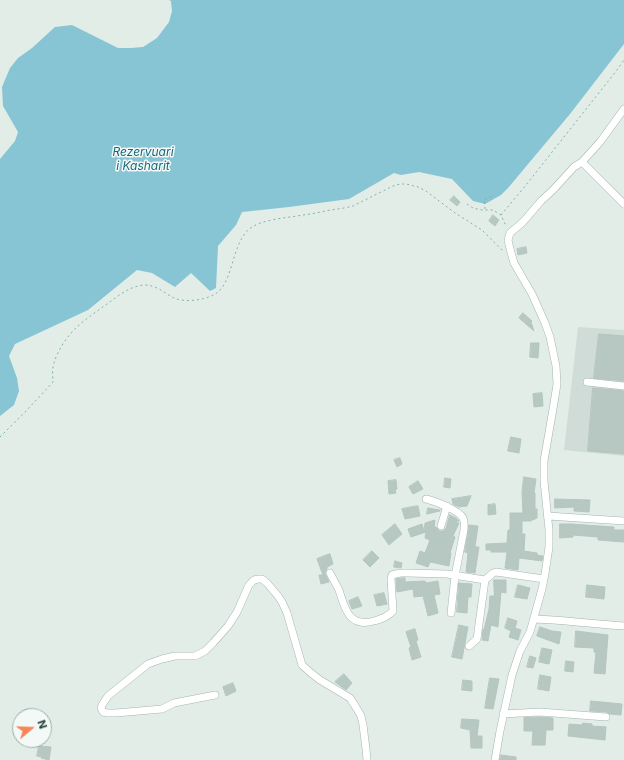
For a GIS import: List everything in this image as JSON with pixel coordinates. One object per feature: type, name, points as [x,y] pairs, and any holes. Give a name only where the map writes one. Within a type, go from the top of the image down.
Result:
[{"type":"street","points":[[495,760],[512,675],[520,651],[530,632],[544,578],[549,547],[549,530],[544,481],[544,461],[556,384],[556,366],[545,323],[532,294],[514,264],[508,240],[510,233],[523,222],[541,201],[582,162],[600,142],[624,109]]},
{"type":"street","points":[[582,162],[624,204]]},
{"type":"street","points":[[587,382],[624,386]]},
{"type":"street","points":[[426,499],[434,500],[447,506],[461,515],[464,519],[465,524],[455,576],[451,613]]},
{"type":"street","points":[[441,526],[447,506]]},
{"type":"street","points":[[548,516],[624,521]]},
{"type":"street","points":[[469,646],[477,639],[485,580],[496,572],[544,578]]},
{"type":"street","points":[[330,573],[348,614],[354,620],[363,623],[380,620],[388,616],[393,611],[391,584],[392,575],[400,573],[447,574],[485,580]]},
{"type":"street","points":[[215,695],[174,703],[162,709],[107,713],[103,712],[101,708],[108,696],[148,664],[175,656],[195,656],[205,651],[228,626],[237,612],[249,585],[254,580],[262,579],[282,602],[287,613],[302,665],[320,680],[350,698],[358,709],[363,725],[367,760]]},
{"type":"street","points":[[534,619],[624,626]]},
{"type":"street","points":[[503,714],[540,712],[606,717]]},
{"type":"path","points":[[501,215],[624,60]]},
{"type":"path","points":[[0,437],[28,410],[53,382],[53,365],[60,349],[70,334],[84,320],[134,286],[154,286],[174,298],[184,300],[201,299],[215,294],[225,284],[240,240],[248,230],[259,224],[278,219],[348,208],[393,186],[406,184],[426,191],[482,230],[506,253]]},
{"type":"path","points":[[485,210],[484,200],[494,195]]},
{"type":"path","points":[[467,204],[473,208],[493,210],[501,215],[510,233]]},
{"type":"shaded area","points":[[578,327],[624,330],[624,456],[564,450]]},
{"type":"water","name":"Rezervuari i Kasharit","points":[[169,0],[624,0],[624,44],[570,114],[501,195],[485,204],[473,201],[452,179],[419,172],[401,175],[394,173],[349,199],[242,212],[236,225],[218,246],[216,288],[210,291],[191,273],[175,287],[152,273],[137,270],[88,310],[15,344],[9,356],[17,378],[19,391],[14,405],[0,416],[0,159],[15,141],[18,132],[3,106],[2,87],[10,68],[18,58],[32,48],[55,27],[72,25],[118,48],[143,47],[157,38],[169,22],[172,11],[171,1]]},
{"type":"building","points":[[454,196],[460,202],[457,206],[450,200]]},
{"type":"building","points":[[493,215],[499,220],[495,226],[489,221]]},
{"type":"building","points":[[526,247],[527,253],[518,255],[517,249]]},
{"type":"building","points":[[523,313],[532,321],[534,331],[519,318]]},
{"type":"building","points":[[599,334],[624,336],[624,381],[594,378]]},
{"type":"building","points":[[531,343],[539,343],[538,358],[530,357]]},
{"type":"building","points":[[593,388],[624,391],[624,454],[588,451]]},
{"type":"building","points":[[542,393],[543,406],[534,407],[533,394]]},
{"type":"building","points":[[511,437],[521,439],[519,453],[508,451]]},
{"type":"building","points":[[400,458],[402,464],[397,467],[394,460]]},
{"type":"building","points":[[524,477],[536,479],[534,493],[537,518],[530,521],[522,521],[522,534],[525,534],[524,551],[537,553],[537,555],[543,556],[542,561],[519,558],[518,570],[505,568],[507,552],[491,552],[491,550],[486,550],[486,544],[507,543],[508,530],[510,530],[510,513],[523,513],[522,493]]},
{"type":"building","points":[[445,478],[451,479],[450,488],[444,487]]},
{"type":"building","points":[[396,480],[396,493],[389,494],[388,481]]},
{"type":"building","points":[[418,481],[423,489],[413,494],[409,487]]},
{"type":"building","points":[[471,496],[467,506],[459,507],[453,504],[452,499]]},
{"type":"building","points":[[555,499],[590,500],[589,512],[574,511],[574,507],[555,508]]},
{"type":"building","points":[[495,504],[496,514],[488,515],[488,505]]},
{"type":"building","points":[[418,506],[420,516],[405,519],[402,509]]},
{"type":"building","points":[[428,508],[440,510],[440,511],[427,514]]},
{"type":"building","points":[[450,515],[459,521],[451,522],[459,523],[453,536],[455,537],[450,553],[449,566],[430,562],[428,567],[416,563],[420,551],[425,553],[430,540],[425,538],[426,532],[411,537],[408,529],[422,524],[424,531],[425,523],[435,520],[434,527],[436,527],[439,531],[443,531],[446,528]]},
{"type":"building","points":[[395,524],[402,534],[389,545],[382,535]]},
{"type":"building","points":[[560,524],[614,527],[614,530],[624,530],[624,542],[598,540],[598,537],[573,535],[573,537],[560,538]]},
{"type":"building","points":[[469,525],[478,526],[475,547],[479,547],[475,573],[466,572],[468,553],[465,552]]},
{"type":"building","points":[[372,551],[379,558],[370,567],[363,560]]},
{"type":"building","points":[[330,554],[333,564],[327,567],[325,573],[329,582],[321,584],[319,575],[323,575],[317,559]]},
{"type":"building","points":[[395,561],[402,563],[401,568],[394,567]]},
{"type":"building","points":[[405,578],[405,582],[425,581],[426,583],[438,581],[440,594],[434,595],[438,613],[428,616],[423,596],[414,597],[413,589],[397,592],[396,579]]},
{"type":"building","points":[[494,580],[506,580],[506,593],[501,592],[498,627],[491,625],[488,641],[482,640],[483,629],[484,630],[489,609],[490,596],[494,596]]},
{"type":"building","points":[[459,583],[472,584],[471,597],[468,597],[467,613],[457,612]]},
{"type":"building","points":[[518,585],[530,588],[527,599],[515,597]]},
{"type":"building","points":[[587,585],[605,587],[604,599],[586,597]]},
{"type":"building","points":[[384,593],[387,604],[377,606],[374,595]]},
{"type":"building","points":[[358,597],[362,606],[352,609],[349,601]]},
{"type":"building","points":[[508,618],[517,621],[515,628],[521,630],[518,640],[509,637],[511,631],[505,628]]},
{"type":"building","points":[[459,625],[468,627],[462,659],[452,657]]},
{"type":"building","points":[[540,627],[561,632],[559,644],[537,636]]},
{"type":"building","points":[[415,629],[418,640],[416,641],[421,657],[412,660],[409,648],[411,647],[406,632]]},
{"type":"building","points":[[576,631],[608,635],[605,674],[594,673],[596,652],[594,652],[594,648],[575,647]]},
{"type":"building","points":[[542,648],[552,650],[549,664],[539,662]]},
{"type":"building","points":[[530,656],[536,658],[533,668],[527,667]]},
{"type":"building","points":[[566,661],[574,662],[573,672],[565,671]]},
{"type":"building","points":[[344,674],[352,683],[346,690],[335,682]]},
{"type":"building","points":[[540,675],[551,677],[549,691],[538,689]]},
{"type":"building","points":[[490,678],[499,679],[493,709],[485,708]]},
{"type":"building","points":[[463,680],[472,681],[472,691],[462,690]]},
{"type":"building","points":[[233,683],[236,691],[226,696],[223,687]]},
{"type":"building","points":[[591,701],[622,704],[621,715],[590,711]]},
{"type":"building","points":[[524,718],[553,718],[553,730],[546,730],[545,745],[532,745],[533,731],[524,731]]},
{"type":"building","points":[[462,719],[479,720],[477,736],[482,736],[482,748],[471,748],[470,730],[461,728]]},
{"type":"building","points":[[583,723],[592,724],[592,726],[606,727],[605,740],[568,736],[569,724],[582,725]]},
{"type":"building","points":[[39,748],[51,748],[49,760],[37,756]]},
{"type":"building","points":[[501,755],[516,757],[516,760],[500,760]]}]
